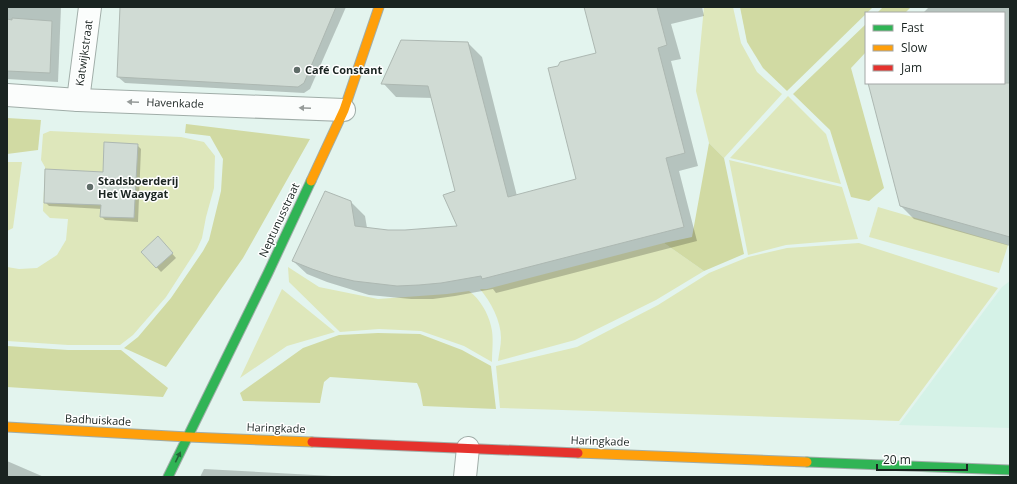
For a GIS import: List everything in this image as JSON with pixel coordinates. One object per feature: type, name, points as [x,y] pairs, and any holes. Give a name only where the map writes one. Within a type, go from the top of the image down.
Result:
[{"type":"street","name":"Katwijkstraat","points":[[78,100],[90,7]]},
{"type":"street","name":"Neptunusstraat","points":[[168,477],[268,273],[344,110],[379,7]]},
{"type":"street","name":"Havenkade","points":[[7,95],[78,100],[344,110]]},
{"type":"street","name":"Badhuiskade","points":[[7,427],[188,437]]},
{"type":"street","name":"Haringkade","points":[[188,437],[1010,470]]},
{"type":"street","points":[[465,477],[468,448]]},
{"type":"shaded area","points":[[1010,281],[1010,428],[899,425],[1002,287]]},
{"type":"green space","points":[[704,7],[733,7],[741,43],[757,72],[782,94],[724,158],[709,143],[696,91]]},
{"type":"green space","points":[[740,7],[873,7],[868,12],[865,12],[865,15],[787,91],[763,68],[747,42]]},
{"type":"green space","points":[[883,7],[911,7],[906,12],[878,12]]},
{"type":"green space","points":[[865,25],[865,53],[851,68],[884,188],[869,201],[851,197],[830,130],[793,94]]},
{"type":"green space","points":[[788,96],[826,134],[841,184],[730,158]]},
{"type":"green space","points":[[7,118],[41,120],[38,150],[7,154]]},
{"type":"green space","points":[[186,124],[310,139],[243,258],[166,367],[124,348],[138,337],[171,298],[209,240],[221,191],[223,159],[210,136],[185,133]]},
{"type":"green space","points":[[50,131],[181,137],[204,142],[215,156],[214,188],[202,238],[197,249],[166,297],[133,335],[120,345],[68,345],[7,341],[7,267],[19,269],[37,268],[57,255],[66,240],[68,219],[50,218],[43,211],[45,167],[41,160],[43,134]]},
{"type":"green space","points":[[709,143],[724,158],[744,254],[704,271],[664,243],[692,237]]},
{"type":"green space","points":[[729,160],[842,187],[858,239],[786,245],[748,255]]},
{"type":"green space","points":[[7,162],[22,162],[13,228],[7,231]]},
{"type":"green space","points":[[878,207],[1008,245],[999,273],[869,237]]},
{"type":"green space","points":[[664,243],[704,271],[656,300],[575,340],[498,361],[501,332],[497,318],[488,300],[480,289],[487,289]]},
{"type":"green space","points":[[859,243],[998,288],[899,421],[500,408],[496,366],[577,347],[658,305],[709,273],[748,257],[787,248]]},
{"type":"green space","points":[[288,267],[319,287],[378,299],[469,291],[480,302],[490,321],[493,344],[492,362],[464,346],[421,331],[379,329],[340,332],[289,282]]},
{"type":"green space","points":[[282,289],[335,332],[287,346],[240,378]]},
{"type":"green space","points":[[378,333],[420,334],[462,350],[491,366],[496,409],[423,406],[417,383],[330,377],[324,382],[320,403],[243,401],[240,393],[303,348],[339,335]]},
{"type":"green space","points":[[7,346],[68,350],[121,350],[168,388],[163,397],[7,387]]},
{"type":"building","points":[[120,7],[336,7],[304,83],[298,87],[117,77]]},
{"type":"building","points":[[584,7],[657,7],[667,45],[658,48],[685,153],[666,158],[684,227],[482,279],[481,276],[419,285],[397,286],[354,281],[333,276],[292,261],[325,191],[351,201],[355,226],[388,230],[405,230],[457,226],[443,195],[455,191],[428,86],[381,84],[401,40],[468,42],[508,197],[576,179],[548,68],[558,66],[560,62],[596,53]]},
{"type":"building","points":[[12,18],[52,21],[50,73],[7,71],[7,19],[12,20]]},
{"type":"building","points":[[1010,83],[1010,237],[900,206],[868,84]]},
{"type":"building","name":"Stadsboerderij Het Waaygat","points":[[104,142],[138,144],[134,218],[100,217],[101,205],[44,203],[45,169],[103,172]]},
{"type":"building","points":[[158,236],[173,253],[156,268],[141,252]]},
{"type":"traffic: fast","points":[[168,477],[268,273],[311,181]]},
{"type":"traffic: fast","points":[[807,462],[1010,470]]},
{"type":"traffic: slow","points":[[311,181],[344,110],[379,7]]},
{"type":"traffic: slow","points":[[7,427],[312,442]]},
{"type":"traffic: slow","points":[[578,453],[807,462]]},
{"type":"traffic: jam","points":[[312,442],[578,453]]},
{"type":"place","name":"Café Constant","points":[[297,70]]},
{"type":"place","name":"Stadsboerderij Het Waaygat","points":[[90,187]]}]
